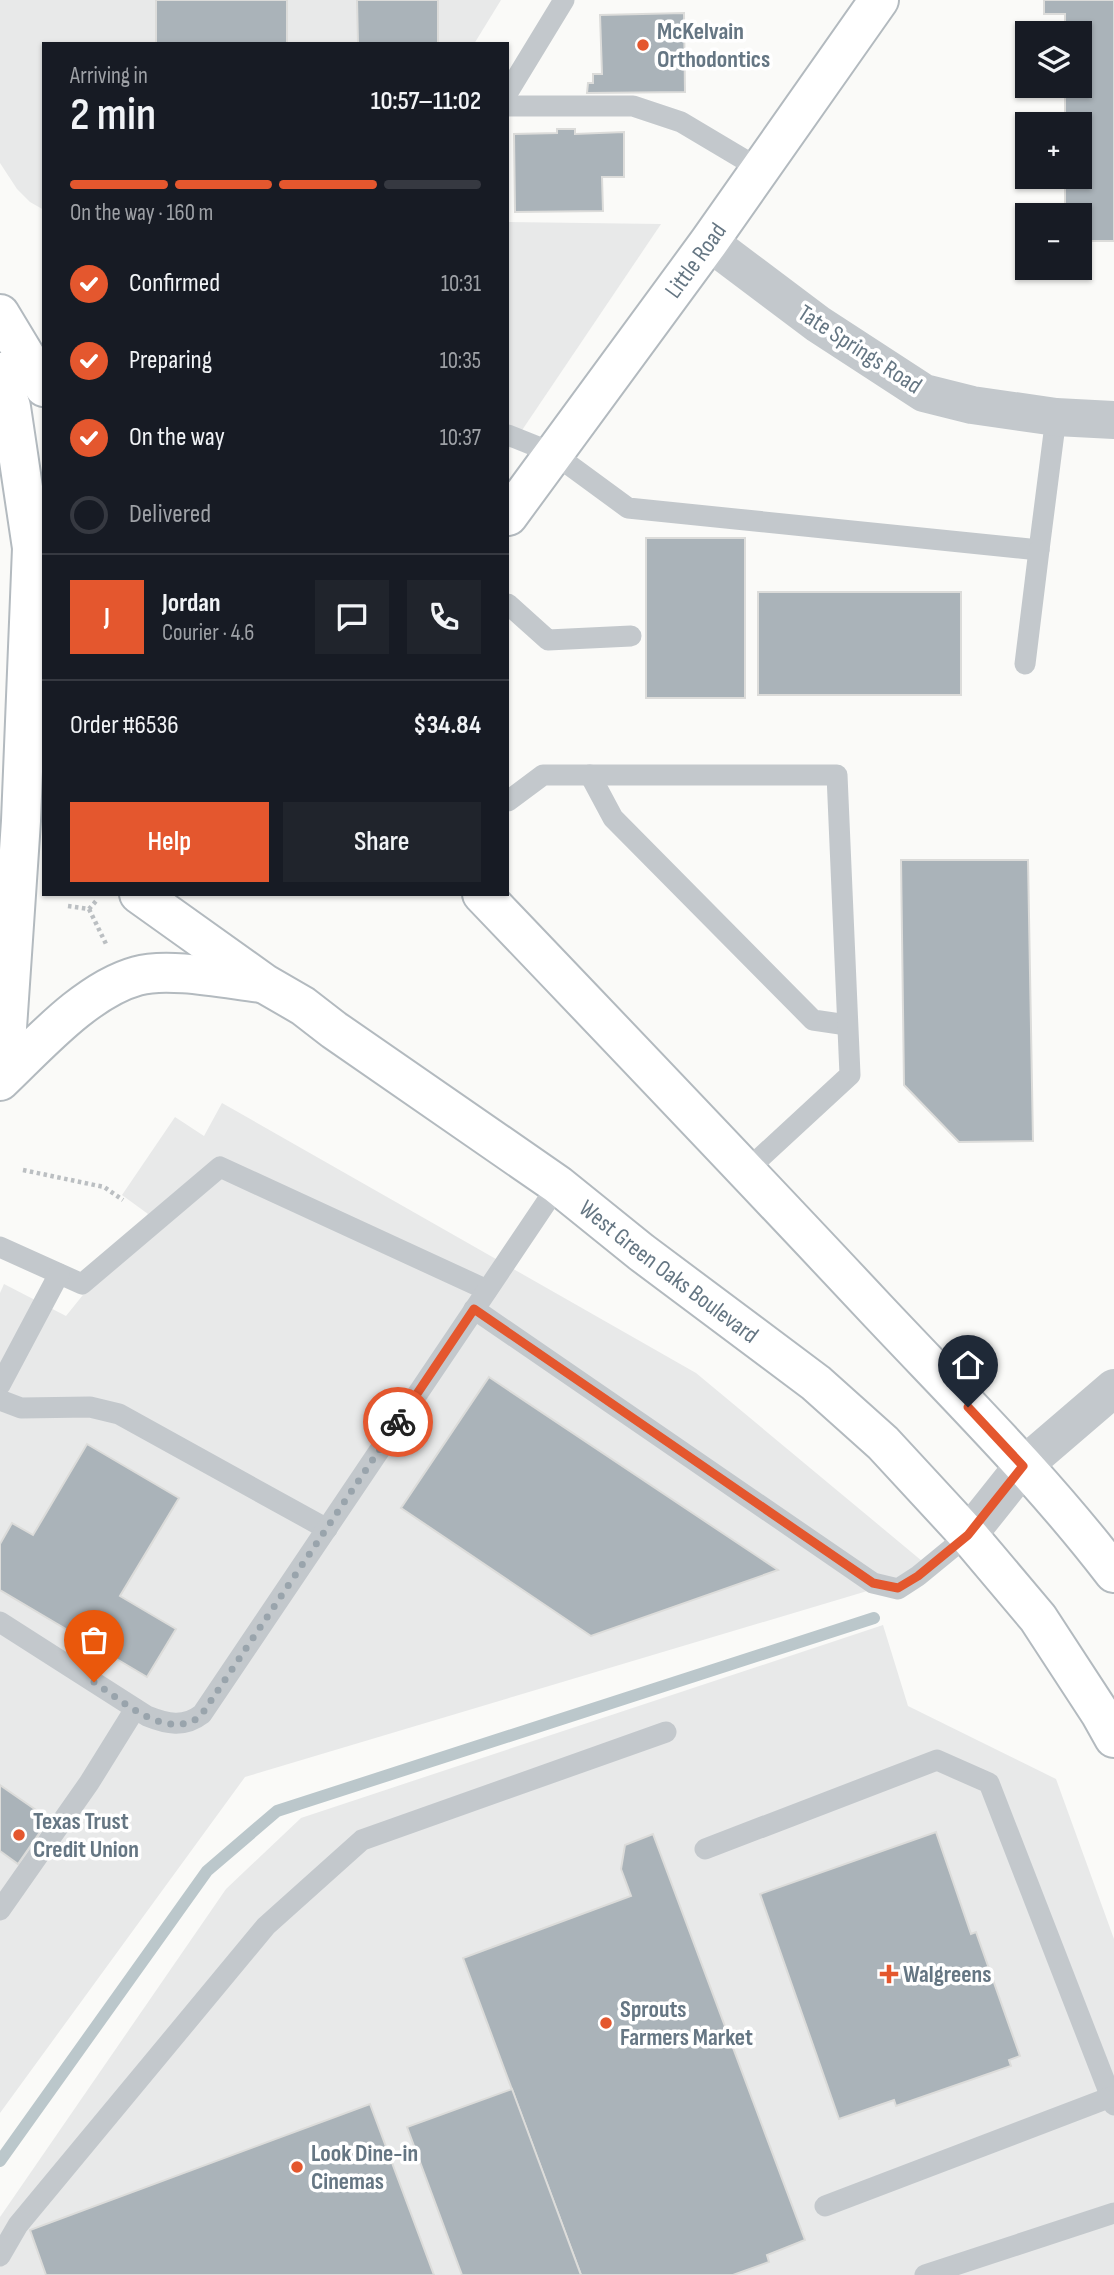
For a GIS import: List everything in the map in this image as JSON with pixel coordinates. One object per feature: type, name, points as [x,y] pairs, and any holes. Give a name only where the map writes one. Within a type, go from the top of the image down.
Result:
[{"type":"main road","name":"Little Road","points":[[509,515],[709,242],[879,0]]},
{"type":"main road","points":[[0,314],[42,384]]},
{"type":"main road","points":[[0,372],[11,407],[32,548],[22,819],[7,1028],[0,1060]]},
{"type":"main road","points":[[0,639],[14,624],[23,601],[32,548]]},
{"type":"main road","name":"West Green Oaks Boulevard","points":[[142,896],[558,1185],[641,1252],[816,1383],[883,1443],[968,1535],[1038,1618],[1114,1738]]},
{"type":"main road","points":[[484,896],[1023,1466],[1114,1573]]},
{"type":"main road","points":[[0,1081],[68,1016],[99,993],[137,975],[180,973],[265,984]]},
{"type":"street","name":"Tate Springs Road","points":[[709,242],[818,324],[924,393],[972,405],[1056,417],[1114,420]]},
{"type":"street","points":[[968,1535],[1023,1466],[1114,1388]]},
{"type":"lane","points":[[509,90],[564,0]]},
{"type":"lane","points":[[509,106],[633,106],[681,122],[760,169]]},
{"type":"lane","points":[[1025,664],[1056,417]]},
{"type":"lane","points":[[509,435],[552,453],[628,508],[1039,550]]},
{"type":"lane","points":[[509,605],[548,640],[631,636]]},
{"type":"lane","points":[[509,800],[543,775],[837,775],[849,1075],[746,1171]]},
{"type":"lane","points":[[590,775],[613,818],[813,1020],[847,1025]]},
{"type":"lane","points":[[0,1247],[82,1284],[220,1167],[487,1290]]},
{"type":"lane","points":[[0,1622],[147,1716],[167,1723],[190,1723],[202,1714],[558,1185]]},
{"type":"lane","points":[[0,1385],[59,1274]]},
{"type":"lane","points":[[474,1309],[873,1583],[898,1588],[918,1576],[968,1535]]},
{"type":"lane","points":[[0,1400],[22,1408],[90,1407],[119,1414],[327,1529]]},
{"type":"lane","points":[[0,1910],[89,1783],[135,1709]]},
{"type":"lane","points":[[0,2256],[18,2225],[266,1926],[362,1840],[666,1732]]},
{"type":"lane","points":[[705,1849],[937,1760],[989,1783],[1113,2101],[825,2206]]},
{"type":"lane","points":[[925,2275],[1114,2213]]},
{"type":"path","points":[[89,909],[97,900]]},
{"type":"path","points":[[68,906],[89,909]]},
{"type":"path","points":[[89,909],[113,957]]},
{"type":"path","points":[[23,1170],[104,1187],[123,1200]]},
{"type":"shaded area","points":[[0,0],[501,0],[475,42],[42,42],[42,209],[17,189],[0,163]]},
{"type":"shaded area","points":[[509,222],[661,224],[509,450]]},
{"type":"shaded area","points":[[222,1103],[696,1373],[934,1571],[245,1777],[0,2113],[0,1293],[4,1284],[66,1316],[148,1214],[122,1195],[175,1117],[204,1136]]},
{"type":"shaded area","points":[[883,1625],[908,1706],[1056,1779],[1114,1939],[1114,2275],[0,2275],[0,2217],[226,1889],[301,1818]]},
{"type":"building","points":[[156,0],[287,0],[287,42],[156,42]]},
{"type":"building","points":[[357,0],[438,0],[438,42],[358,42]]},
{"type":"building","points":[[1044,0],[1114,0],[1114,241],[1092,241],[1092,203],[1065,203],[1065,189],[1092,189],[1092,112],[1065,112],[1065,98],[1092,98],[1092,21],[1065,21],[1065,14],[1044,14]]},
{"type":"building","name":"McKelvain Orthodontics","points":[[684,13],[685,92],[587,93],[588,83],[593,83],[593,74],[602,74],[600,15]]},
{"type":"building","points":[[557,129],[575,129],[575,134],[624,132],[624,177],[602,177],[603,211],[515,212],[514,134],[557,133]]},
{"type":"building","points":[[646,538],[745,538],[745,698],[646,698]]},
{"type":"building","points":[[758,592],[961,592],[961,695],[758,695]]},
{"type":"building","points":[[901,860],[1028,860],[1033,1141],[959,1142],[904,1085]]},
{"type":"building","points":[[489,1377],[778,1570],[591,1636],[401,1508]]},
{"type":"building","points":[[87,1444],[179,1498],[120,1596],[176,1629],[147,1677],[0,1590],[0,1544],[12,1523],[33,1535]]},
{"type":"building","name":"Texas Trust Credit Union","points":[[0,1785],[49,1819],[18,1864],[0,1851]]},
{"type":"building","name":"Walgreens","points":[[936,1832],[971,1934],[976,1932],[1020,2056],[1009,2060],[1011,2066],[896,2106],[894,2100],[839,2119],[760,1894]]},
{"type":"building","name":"Sprouts Farmers Market","points":[[653,1834],[805,2240],[767,2255],[769,2262],[733,2275],[581,2275],[463,1958],[631,1896],[621,1869],[625,1845]]},
{"type":"building","points":[[512,2089],[581,2275],[462,2275],[407,2127]]},
{"type":"building","name":"Look Dine-in Cinemas","points":[[370,2104],[434,2275],[46,2275],[30,2230]]},
{"type":"waterway","points":[[0,2161],[207,1871],[277,1811],[874,1618]]},
{"type":"way so far","points":[[94,1682],[147,1716],[167,1723],[190,1723],[202,1714],[398,1422]]},
{"type":"place","name":"McKelvain Orthodontics","points":[[643,45]]},
{"type":"place","name":"Texas Trust Credit Union","points":[[19,1835]]},
{"type":"place","name":"Walgreens","points":[[889,1974]]},
{"type":"place","name":"Sprouts Farmers Market","points":[[606,2023]]},
{"type":"place","name":"Look Dine-in Cinemas","points":[[297,2167]]},
{"type":"route","points":[[398,1422],[474,1309],[788,1522],[873,1583],[898,1588],[918,1576],[968,1535],[1023,1466],[968,1407]]}]
